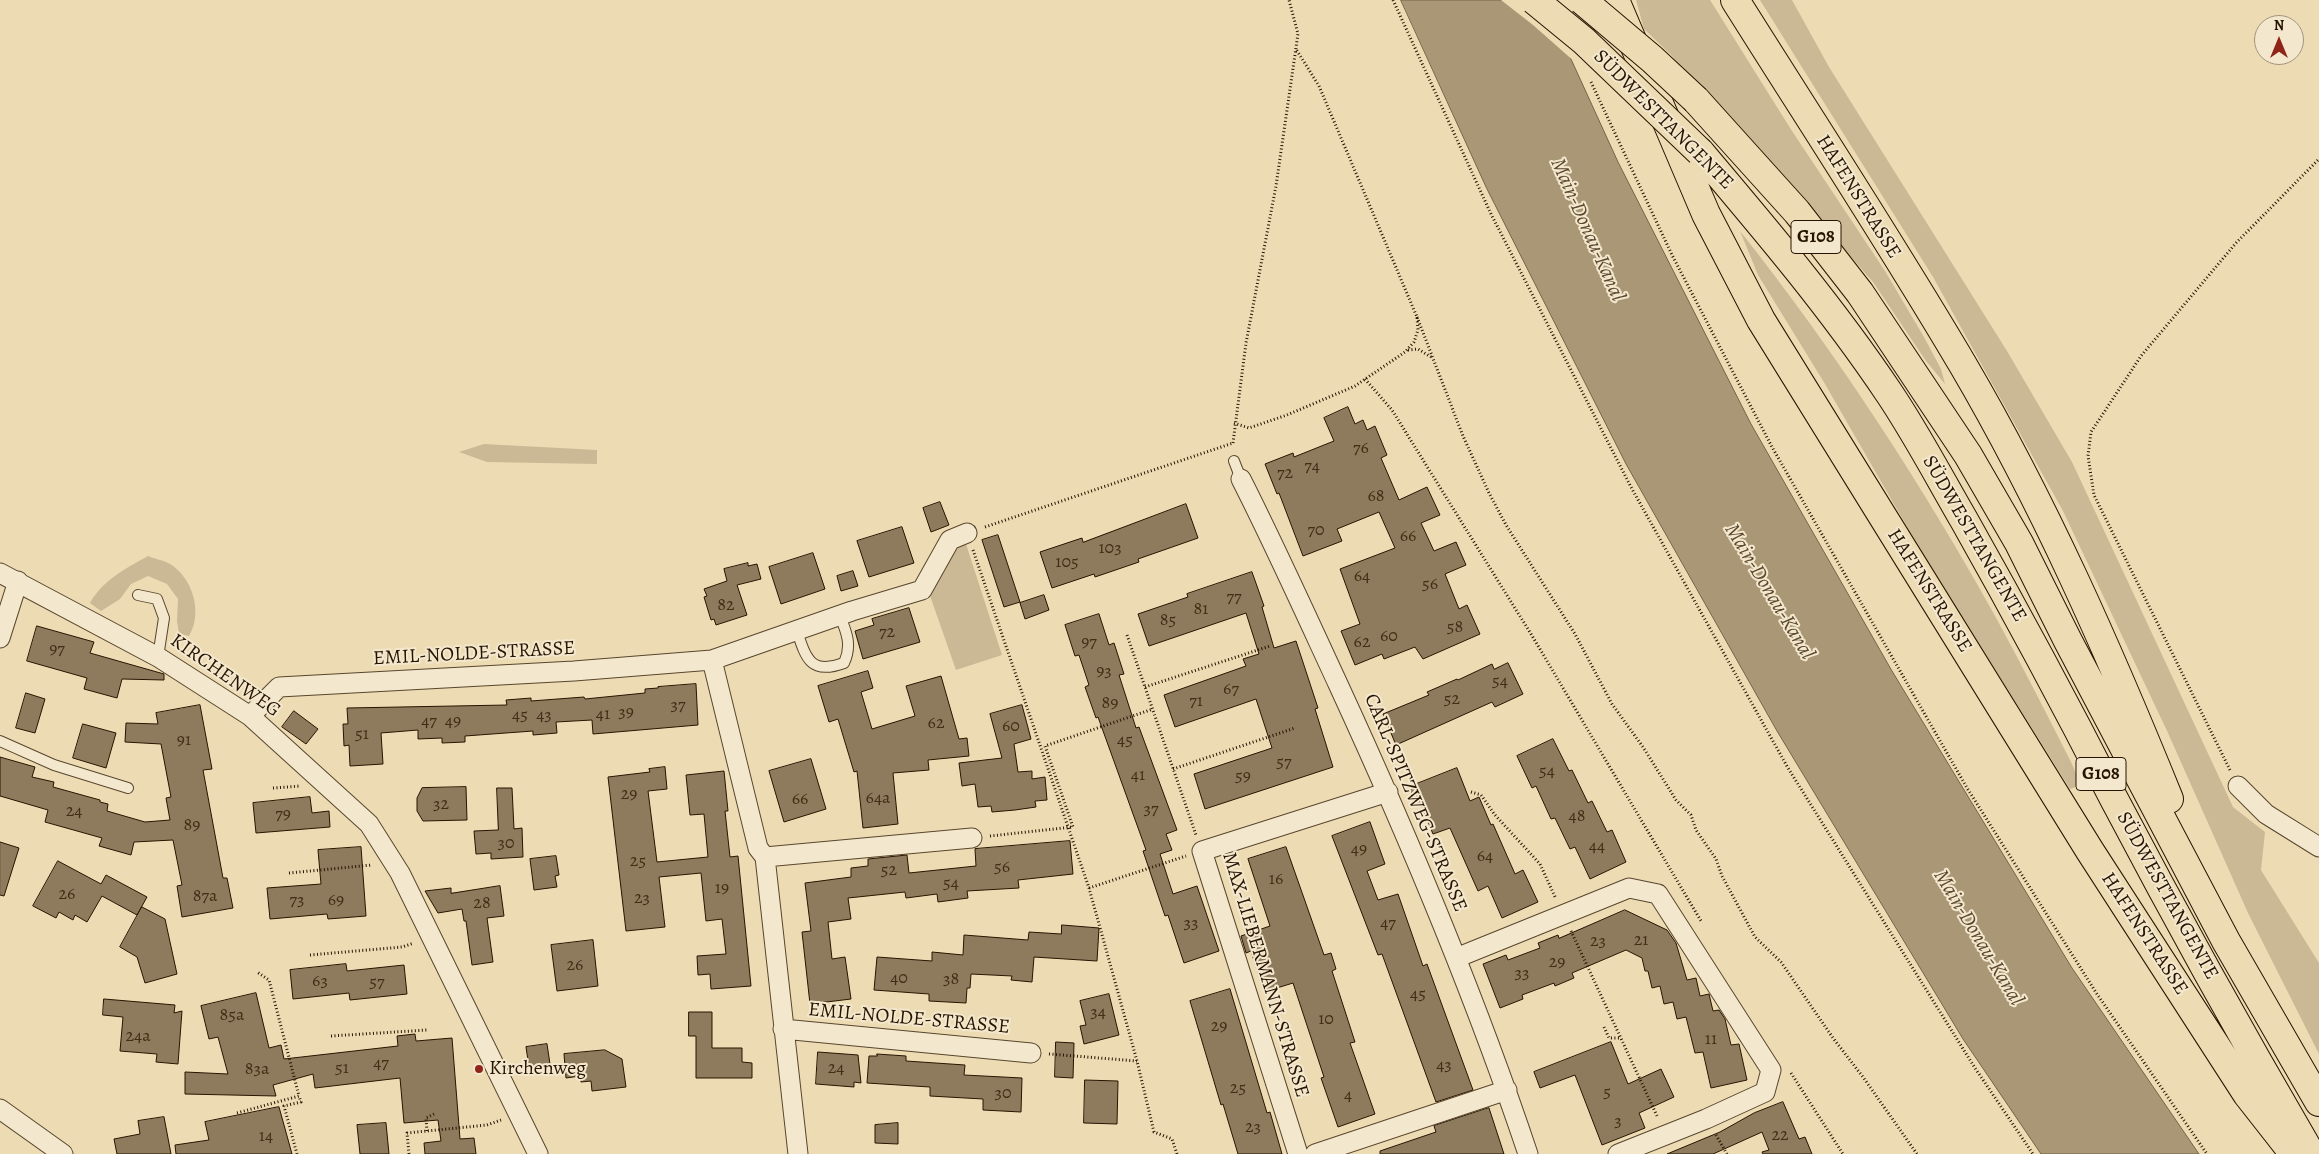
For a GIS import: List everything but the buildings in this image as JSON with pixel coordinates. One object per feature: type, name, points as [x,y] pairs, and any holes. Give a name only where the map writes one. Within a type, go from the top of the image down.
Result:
[{"type":"highway","name":"SÜDWESTTANGENTE","points":[[1534,0],[1590,47],[1700,152],[1830,311],[1890,394],[1940,478],[2037,650],[2128,826],[2266,1077],[2311,1154]]},
{"type":"highway","name":"SÜDWESTTANGENTE","points":[[1582,0],[1652,59],[1696,100],[1796,212],[1860,293],[1922,384],[1968,454],[2019,543],[2226,941],[2319,1102]]},
{"type":"highway","name":"HAFENSTRASSE","points":[[1615,0],[1706,214],[1761,320],[2090,851],[2247,1094],[2294,1154]]},
{"type":"highway","name":"HAFENSTRASSE","points":[[1735,0],[1958,358],[2018,467],[2061,551],[2137,720],[2226,941]]},
{"type":"street","name":"CARL-SPITZWEG-STRASSE","points":[[1241,479],[1279,554],[1388,792],[1456,958],[1528,1154]]},
{"type":"street","name":"EMIL-NOLDE-STRASSE","points":[[250,716],[279,687],[574,671],[712,660],[922,590],[950,540],[967,533]]},
{"type":"street","name":"KIRCHENWEG","points":[[0,573],[158,656],[215,700],[250,716],[369,824],[392,860],[432,937],[538,1154]]},
{"type":"street","points":[[0,638],[18,581]]},
{"type":"street","name":"EMIL-NOLDE-STRASSE","points":[[712,660],[758,848],[765,857],[798,1154]]},
{"type":"street","points":[[2238,786],[2266,814],[2319,847]]},
{"type":"street","name":"MAX-LIEBERMANN-STRASSE","points":[[1298,1154],[1202,851],[1388,792]]},
{"type":"street","points":[[765,857],[972,838]]},
{"type":"street","points":[[1456,958],[1630,888],[1658,894],[1771,1070],[1765,1092],[1618,1154]]},
{"type":"street","name":"EMIL-NOLDE-STRASSE","points":[[783,1029],[1031,1053]]},
{"type":"street","points":[[1315,1154],[1506,1090]]},
{"type":"street","points":[[0,1109],[63,1154]]},
{"type":"lane","points":[[1234,461],[1241,479]]},
{"type":"lane","points":[[138,595],[157,599],[164,618],[158,656]]},
{"type":"lane","points":[[797,631],[807,660],[817,666],[831,668],[844,663],[848,654],[849,642],[840,616]]},
{"type":"lane","points":[[0,741],[54,765],[128,788]]},
{"type":"path","points":[[1234,461],[1234,423],[1246,343],[1276,186],[1298,34],[1289,0]]},
{"type":"path","points":[[1393,0],[1491,214],[1632,489],[1788,768],[1975,1068],[2033,1154]]},
{"type":"path","points":[[1296,48],[1318,86],[1417,317],[1463,436],[1506,525],[1575,634],[1612,704],[1643,747],[1676,800],[1691,815],[1696,830],[1716,859],[1734,900],[1755,937],[1781,962],[1917,1154]]},
{"type":"path","points":[[1590,81],[1672,255],[1772,447],[1967,788],[2096,994],[2207,1154]]},
{"type":"path","points":[[2238,786],[2094,495],[2088,456],[2091,432],[2141,356],[2236,242],[2319,159]]},
{"type":"path","points":[[1405,352],[1414,342],[1418,330],[1417,317]]},
{"type":"path","points":[[1234,423],[1249,428],[1355,386],[1412,348],[1418,349],[1433,359]]},
{"type":"path","points":[[1365,379],[1392,410],[1531,634],[1706,930]]},
{"type":"path","points":[[1177,1154],[1172,1139],[1154,1132],[1137,1060],[1089,888],[967,533],[1233,443]]},
{"type":"path","points":[[1089,888],[1202,851],[1127,635]]},
{"type":"path","points":[[1145,687],[1270,646]]},
{"type":"path","points":[[972,838],[1073,827],[1045,746],[1152,709]]},
{"type":"path","points":[[1173,769],[1296,728]]},
{"type":"path","points":[[1471,792],[1481,795],[1494,816],[1540,864],[1665,1135]]},
{"type":"path","points":[[290,873],[367,866],[392,860]]},
{"type":"path","points":[[310,955],[402,947],[432,937]]},
{"type":"path","points":[[257,972],[269,980],[299,1096],[300,1102],[284,1106],[297,1154]]},
{"type":"path","points":[[1604,1027],[1609,1038],[1619,1038]]},
{"type":"path","points":[[332,1036],[426,1030]]},
{"type":"path","points":[[1031,1053],[1137,1060]]},
{"type":"path","points":[[1786,1065],[1843,1154]]},
{"type":"path","points":[[237,1113],[299,1096]]},
{"type":"path","points":[[409,1154],[407,1133],[488,1125],[518,1113]]},
{"type":"path","points":[[427,1131],[426,1118],[434,1114]]},
{"type":"shaded area","points":[[1636,0],[1710,0],[1792,131],[1885,271],[1941,369],[1945,384],[1926,361],[1873,282],[1730,120],[1670,54],[1644,29]]},
{"type":"shaded area","points":[[1760,0],[1792,0],[1829,67],[2007,351],[2072,462],[2233,807],[2265,832],[2261,870],[2319,963],[2319,1054],[2248,913],[2168,733],[2063,511],[1933,277]]},
{"type":"shaded area","points":[[1740,231],[1843,370],[1906,466],[1966,564],[2004,632],[2081,785],[2070,789],[1918,546],[1825,384],[1758,275]]},
{"type":"shaded area","points":[[484,444],[597,450],[597,464],[487,462],[459,452]]},
{"type":"shaded area","points":[[966,544],[1002,655],[956,670],[928,590],[951,550]]},
{"type":"shaded area","points":[[148,556],[170,564],[185,578],[190,587],[195,607],[195,617],[189,636],[179,634],[177,621],[178,599],[167,584],[148,576],[131,584],[120,599],[101,611],[90,603],[108,581]]},
{"type":"water","name":"Main-Donau-Kanal","points":[[1401,0],[1544,0],[1618,162],[1751,424],[1892,671],[2072,968],[2199,1154],[2041,1154],[1963,1039],[1777,731],[1626,464],[1487,189]]},
{"type":"pier","points":[[1501,0],[1547,0],[1576,63],[1533,25]]},
{"type":"place","name":"Kirchenweg","points":[[479,1069]]}]
